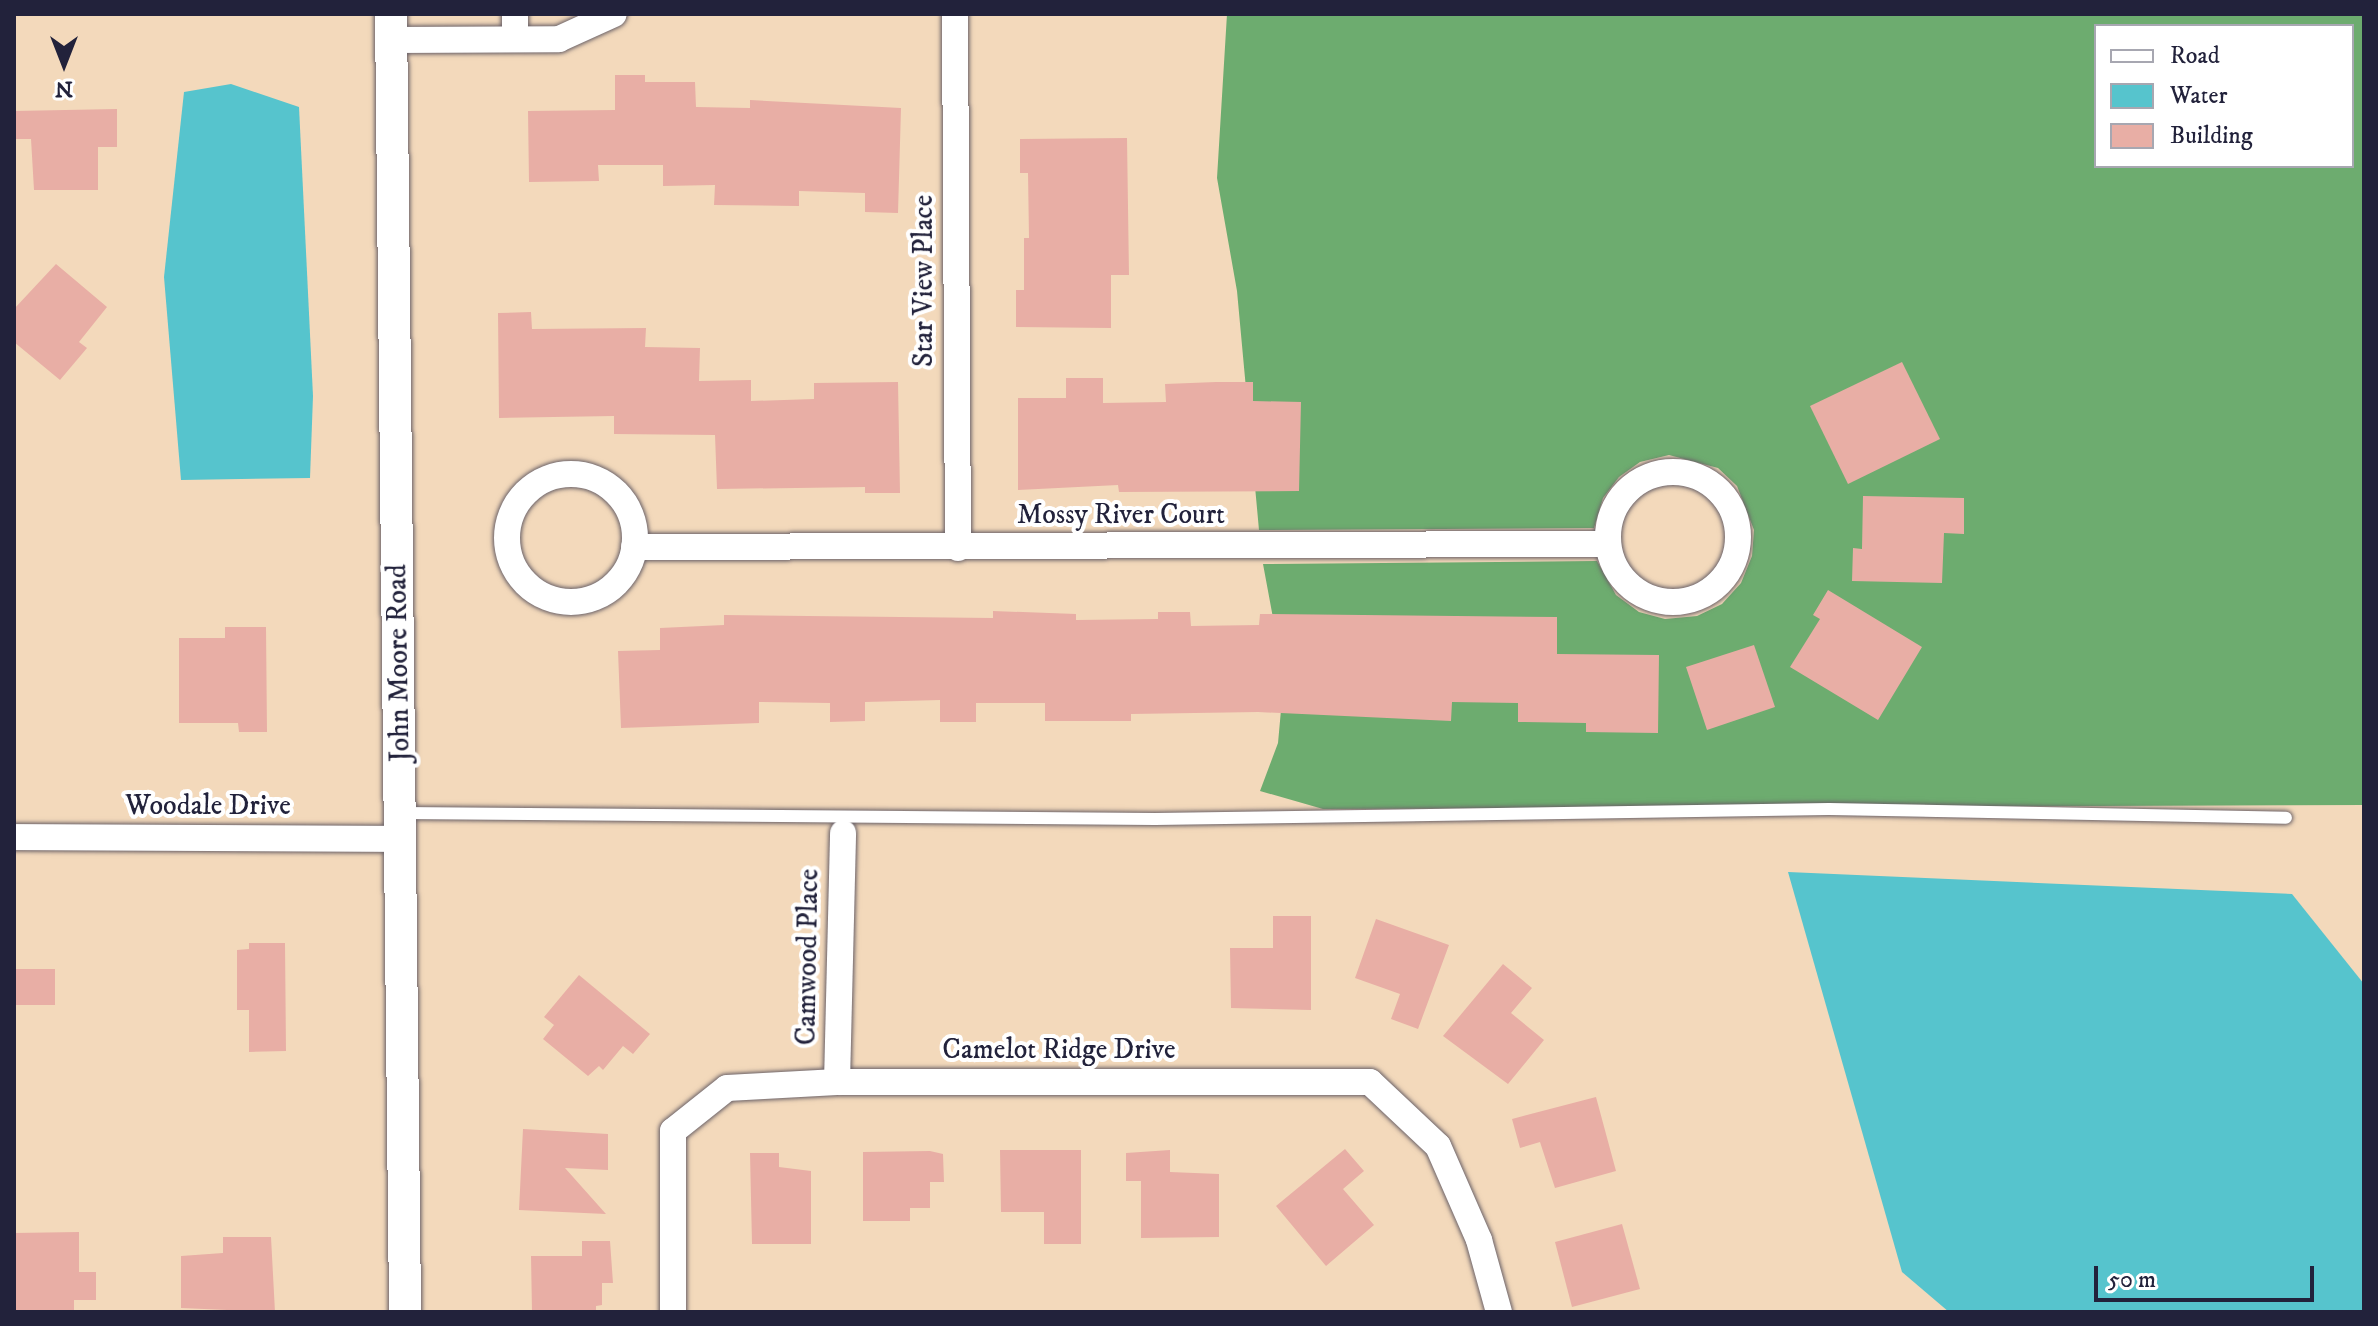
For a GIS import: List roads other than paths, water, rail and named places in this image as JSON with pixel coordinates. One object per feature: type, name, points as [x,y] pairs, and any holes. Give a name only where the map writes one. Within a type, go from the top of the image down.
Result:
[{"type":"street","points":[[392,27],[515,27],[559,39],[614,14]]},
{"type":"street","name":"Star View Place","points":[[955,14],[958,548]]},
{"type":"street","name":"John Moore Road","points":[[392,27],[405,1312]]},
{"type":"street","points":[[1668,472],[1689,474],[1724,496],[1739,534],[1727,575],[1711,591],[1668,603],[1627,585],[1614,566],[1608,544],[1609,524],[1623,496],[1648,477],[1668,472]]},
{"type":"street","points":[[571,474],[592,478],[626,505],[634,547],[623,575],[600,595],[560,602],[541,595],[512,566],[507,525],[515,505],[539,483],[571,474]]},
{"type":"street","name":"Mossy River Court","points":[[634,547],[1608,544]]},
{"type":"street","name":"Woodale Drive","points":[[14,837],[401,826]]},
{"type":"street","name":"Camwood Place","points":[[837,1082],[843,833]]},
{"type":"street","name":"Camelot Ridge Drive","points":[[673,1312],[673,1131],[727,1088],[837,1082],[1370,1082],[1438,1146],[1479,1240],[1499,1312]]},
{"type":"lane","points":[[401,826],[1829,809],[2286,818]]},
{"type":"water","points":[[231,84],[299,107],[313,396],[310,478],[181,480],[164,277],[184,92]]},
{"type":"water","points":[[1788,872],[2292,894],[2364,984],[2364,1312],[1949,1312],[1902,1272]]}]
